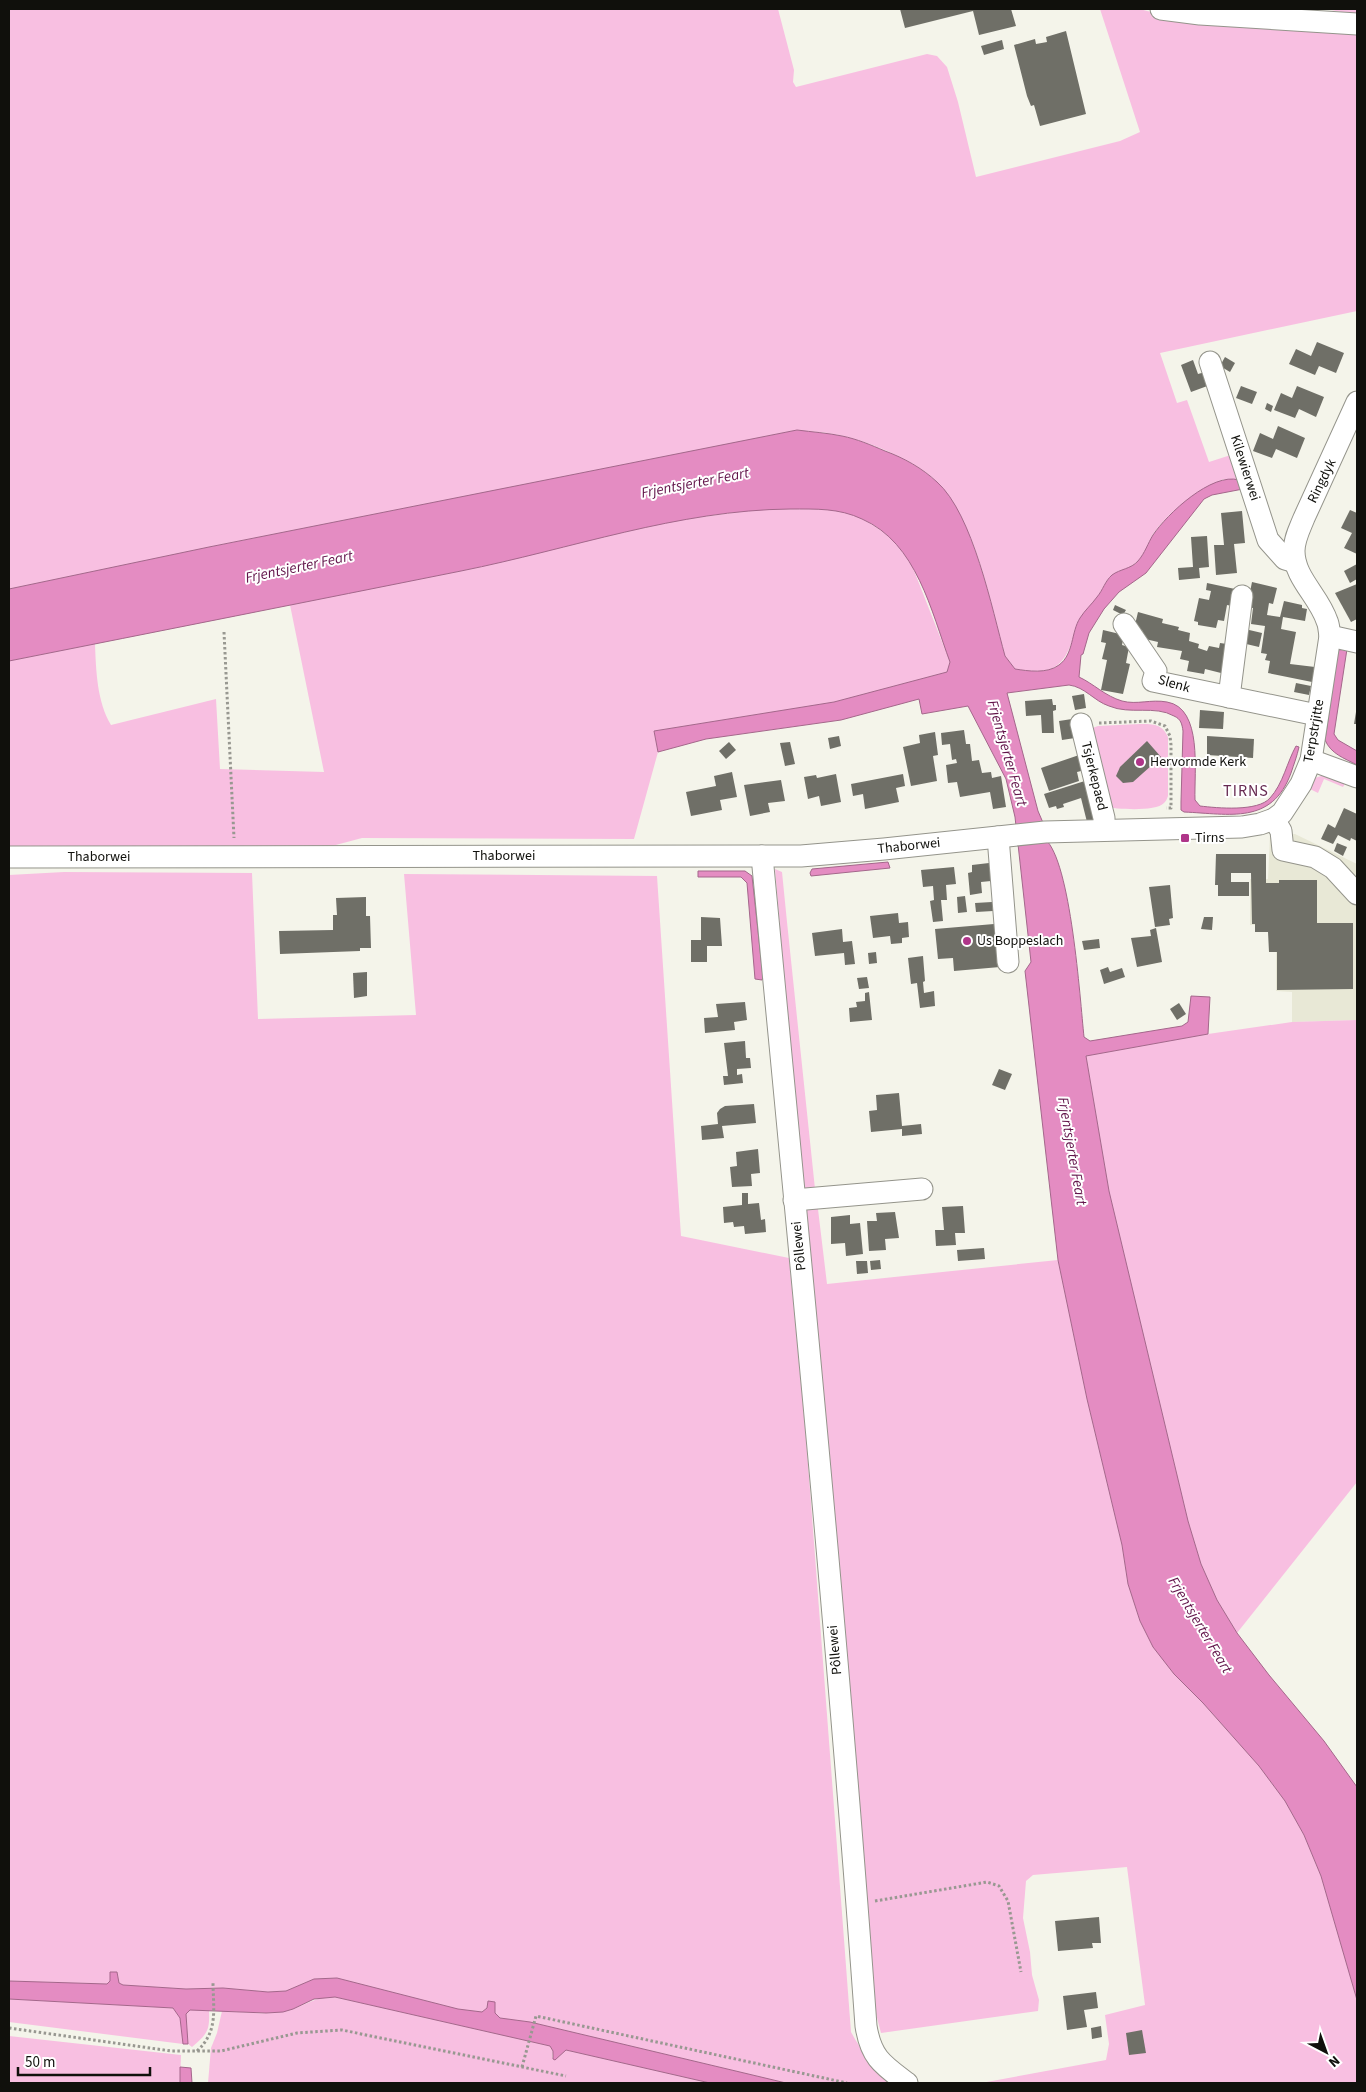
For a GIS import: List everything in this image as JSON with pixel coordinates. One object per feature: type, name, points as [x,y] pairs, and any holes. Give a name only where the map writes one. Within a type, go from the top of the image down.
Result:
[{"type":"street","points":[[1160,9],[1200,14],[1357,24]]},
{"type":"street","name":"Kilewierwei","points":[[1210,362],[1268,540],[1285,559],[1295,562]]},
{"type":"street","name":"Ringdyk","points":[[1295,562],[1294,550],[1297,534],[1357,402]]},
{"type":"street","name":"Terpstrjitte","points":[[1274,819],[1290,802],[1301,784],[1311,760],[1330,636],[1327,621],[1314,595],[1299,574],[1295,562]]},
{"type":"street","points":[[1229,697],[1242,596]]},
{"type":"street","name":"Slenk","points":[[1124,624],[1156,671],[1152,681],[1317,715]]},
{"type":"street","points":[[1330,636],[1357,642]]},
{"type":"street","name":"Tsjerkepaed","points":[[1081,726],[1104,818],[1104,829]]},
{"type":"street","points":[[1311,760],[1357,776]]},
{"type":"street","points":[[1104,829],[1242,827],[1274,819],[1281,830],[1282,850],[1315,857],[1333,868],[1357,894]]},
{"type":"street","name":"Thaborwei","points":[[9,857],[801,856],[1045,832],[1104,829]]},
{"type":"street","points":[[1007,836],[1008,962]]},
{"type":"street","name":"Pôllewei","points":[[762,856],[869,2044],[875,2055],[887,2068],[907,2083]]},
{"type":"street","points":[[794,1200],[922,1189]]},
{"type":"path","points":[[224,632],[235,856]]},
{"type":"path","points":[[1081,726],[1096,723],[1151,721],[1165,726],[1170,736],[1171,745],[1170,808],[1162,809]]},
{"type":"path","points":[[857,1904],[987,1882],[999,1886],[1008,1901],[1021,1972]]},
{"type":"path","points":[[197,2051],[206,2043],[212,2030],[213,1981]]},
{"type":"path","points":[[522,2067],[536,2016],[846,2083]]},
{"type":"path","points":[[9,2028],[171,2050],[197,2051],[221,2051],[297,2033],[342,2030],[566,2076]]},
{"type":"shaded area","points":[[9,9],[778,9],[794,70],[793,82],[796,87],[927,54],[937,56],[947,67],[958,102],[976,177],[1120,141],[1140,132],[1100,9],[1139,9],[1172,17],[1357,33],[1357,311],[1160,353],[1177,403],[1187,400],[1209,462],[1237,453],[1248,489],[1224,479],[1194,495],[1176,509],[1153,534],[1145,552],[1138,561],[1108,579],[1062,661],[1056,666],[1042,671],[1015,669],[1005,656],[980,565],[963,520],[951,500],[930,475],[907,460],[867,443],[837,435],[797,430],[209,547],[9,589]]},
{"type":"shaded area","points":[[1254,9],[1357,9],[1357,15],[1331,10]]},
{"type":"shaded area","points":[[761,509],[843,511],[865,520],[885,533],[898,545],[911,563],[950,662],[947,672],[834,702],[654,731],[658,752],[634,839],[362,838],[317,850],[9,852],[9,661],[95,644],[100,696],[111,725],[216,699],[220,769],[324,772],[290,605],[466,570],[672,521]]},
{"type":"shaded area","points":[[1140,724],[1160,727],[1168,737],[1168,796],[1164,803],[1153,808],[1105,807],[1087,730],[1098,726]]},
{"type":"shaded area","points":[[1327,774],[1347,780],[1343,787],[1324,779],[1318,793],[1308,788],[1315,778]]},
{"type":"shaded area","points":[[1295,834],[1357,864],[1357,1020],[1292,1022],[1292,992],[1276,991],[1276,925],[1250,925],[1250,879],[1268,879],[1270,835]]},
{"type":"shaded area","points":[[775,869],[782,872],[815,1189],[802,1190]]},
{"type":"shaded area","points":[[64,872],[252,873],[258,1019],[416,1015],[404,874],[657,876],[681,1236],[789,1258],[806,1437],[851,2032],[869,2060],[893,2083],[786,2083],[530,2022],[500,2018],[487,2008],[482,2012],[458,2009],[337,1978],[314,1979],[286,1991],[268,1992],[223,1988],[186,1989],[123,1985],[119,1983],[117,1972],[110,1972],[110,1981],[107,1984],[9,1981],[9,875]]},
{"type":"shaded area","points":[[1357,1020],[1357,1482],[1237,1633],[1217,1600],[1201,1564],[1188,1521],[1109,1191],[1086,1056],[1208,1034],[1292,1022]]},
{"type":"shaded area","points":[[817,1201],[827,1284],[1058,1260],[1087,1399],[1122,1545],[1128,1584],[1140,1621],[1174,1674],[1203,1703],[1259,1766],[1285,1801],[1304,1835],[1321,1876],[1357,2000],[1357,2083],[981,2083],[1106,2060],[1109,2044],[1105,2015],[1145,2005],[1127,1867],[1033,1875],[1026,1881],[1023,1918],[1030,1952],[1032,1975],[1039,2000],[1038,2011],[881,2033],[875,2010],[801,1202]]},
{"type":"shaded area","points":[[325,1997],[335,1997],[550,2046],[553,2051],[552,2057],[555,2060],[566,2050],[710,2083],[208,2083],[211,2048],[222,2011],[277,2012],[290,2010]]},
{"type":"shaded area","points":[[9,1999],[173,2008],[180,2018],[183,2044],[9,2022]]},
{"type":"shaded area","points":[[190,2010],[209,2010],[208,2028],[201,2039],[192,2047],[188,2044],[186,2014]]},
{"type":"shaded area","points":[[9,2036],[181,2055],[180,2083],[9,2083]]},
{"type":"water","name":"Frjentsjerter Feart","points":[[797,430],[837,435],[864,442],[906,460],[937,482],[950,497],[961,516],[980,563],[1005,656],[1015,669],[1020,670],[1049,670],[1064,660],[1070,649],[1077,624],[1084,612],[1112,575],[1132,566],[1138,561],[1153,535],[1179,506],[1216,482],[1228,479],[1239,480],[1243,489],[1212,495],[1204,499],[1146,573],[1119,592],[1104,609],[1089,633],[1083,654],[1081,655],[1079,677],[1122,701],[1161,701],[1178,707],[1186,716],[1191,728],[1195,758],[1195,800],[1200,806],[1237,808],[1264,802],[1270,798],[1282,780],[1296,746],[1299,747],[1291,773],[1283,790],[1273,801],[1261,809],[1248,813],[1184,812],[1181,810],[1183,731],[1181,722],[1176,717],[1159,711],[1117,709],[1104,704],[1080,688],[1069,685],[1007,693],[1038,811],[1044,825],[1045,839],[1054,852],[1062,874],[1073,932],[1084,1037],[1090,1041],[1182,1026],[1188,1022],[1191,996],[1210,997],[1208,1034],[1086,1056],[1109,1191],[1188,1521],[1201,1564],[1217,1600],[1237,1633],[1324,1741],[1357,1787],[1357,2000],[1321,1876],[1304,1835],[1285,1801],[1259,1766],[1203,1703],[1174,1674],[1153,1647],[1140,1621],[1128,1584],[1122,1545],[1087,1399],[1058,1260],[1025,971],[1031,962],[1015,817],[1006,779],[968,706],[922,714],[919,699],[841,720],[706,739],[658,752],[654,731],[834,702],[947,672],[950,662],[920,580],[896,544],[881,530],[862,519],[836,511],[790,509],[748,511],[707,516],[625,532],[461,571],[9,661],[9,589],[209,547]]},
{"type":"water","points":[[1347,649],[1334,734],[1338,740],[1357,751],[1357,765],[1334,752],[1325,740],[1338,650]]},
{"type":"water","points":[[888,862],[890,868],[811,876],[810,873],[812,869]]},
{"type":"water","points":[[698,871],[745,871],[752,876],[762,980],[755,979],[747,883],[741,877],[698,877]]},
{"type":"water","points":[[110,1972],[117,1972],[119,1983],[123,1985],[186,1989],[223,1988],[268,1992],[286,1991],[314,1979],[337,1978],[458,2009],[482,2012],[487,2008],[488,2001],[495,2002],[495,2013],[500,2018],[530,2022],[786,2083],[710,2083],[566,2050],[555,2060],[553,2059],[553,2051],[550,2046],[335,1997],[314,1999],[283,2012],[190,2010],[186,2014],[188,2044],[183,2044],[180,2018],[173,2008],[9,1999],[9,1981],[107,1984],[110,1981]]},
{"type":"water","points":[[180,2067],[191,2068],[192,2083],[180,2083]]},
{"type":"building","points":[[900,9],[1011,9],[1016,26],[979,35],[973,11],[905,28]]},
{"type":"building","points":[[1066,31],[1086,114],[1040,126],[1034,105],[1031,106],[1027,96],[1014,45],[1035,39],[1036,44],[1047,42],[1046,37]]},
{"type":"building","points":[[1002,40],[1004,49],[984,55],[981,46]]},
{"type":"building","points":[[1317,342],[1344,353],[1336,373],[1319,366],[1315,375],[1289,364],[1296,349],[1311,356]]},
{"type":"building","points":[[1225,357],[1235,363],[1230,372],[1220,366]]},
{"type":"building","points":[[1193,360],[1198,374],[1205,372],[1210,385],[1191,392],[1181,365]]},
{"type":"building","points":[[1241,386],[1257,392],[1252,404],[1236,398]]},
{"type":"building","points":[[1297,386],[1324,397],[1316,417],[1299,409],[1295,418],[1274,410],[1281,393],[1292,398]]},
{"type":"building","points":[[1267,403],[1273,406],[1271,412],[1265,409]]},
{"type":"building","points":[[1278,426],[1305,438],[1297,458],[1276,449],[1272,458],[1253,451],[1260,433],[1273,439]]},
{"type":"building","points":[[1350,510],[1357,513],[1357,554],[1344,548],[1352,533],[1341,528]]},
{"type":"building","points":[[1242,511],[1245,543],[1234,544],[1237,573],[1216,575],[1214,545],[1224,545],[1221,513]]},
{"type":"building","points":[[1207,536],[1209,567],[1199,568],[1200,578],[1179,580],[1178,568],[1193,567],[1191,537]]},
{"type":"building","points":[[1357,564],[1357,579],[1350,583],[1344,571]]},
{"type":"building","points":[[1252,582],[1277,588],[1273,604],[1269,603],[1267,615],[1280,617],[1284,601],[1302,605],[1302,608],[1307,609],[1305,621],[1283,617],[1281,629],[1296,632],[1290,664],[1315,667],[1312,682],[1268,673],[1270,661],[1265,660],[1267,654],[1261,653],[1265,626],[1251,624],[1253,608],[1247,607]]},
{"type":"building","points":[[1207,583],[1235,589],[1232,606],[1227,605],[1224,621],[1218,620],[1216,628],[1198,625],[1198,622],[1194,621],[1199,598],[1209,600],[1211,591],[1206,590]]},
{"type":"building","points":[[1357,584],[1357,619],[1351,622],[1335,593]]},
{"type":"building","points":[[1115,605],[1126,610],[1123,615],[1113,610]]},
{"type":"building","points":[[1138,612],[1163,619],[1162,623],[1179,627],[1178,630],[1190,633],[1189,641],[1199,644],[1198,648],[1207,651],[1209,646],[1219,648],[1220,643],[1227,644],[1221,673],[1205,669],[1204,674],[1187,671],[1189,661],[1180,659],[1182,651],[1157,647],[1158,642],[1141,638],[1143,631],[1134,629]]},
{"type":"building","points":[[1245,629],[1262,633],[1259,647],[1242,643]]},
{"type":"building","points":[[1103,630],[1124,635],[1122,645],[1129,647],[1126,663],[1130,664],[1123,694],[1101,690],[1107,660],[1102,659],[1106,643],[1101,642]]},
{"type":"building","points":[[1296,683],[1311,686],[1309,695],[1294,692]]},
{"type":"building","points":[[1084,694],[1086,708],[1075,710],[1072,696]]},
{"type":"building","points":[[1052,699],[1053,705],[1056,705],[1056,710],[1053,711],[1054,733],[1042,733],[1041,715],[1026,716],[1025,701]]},
{"type":"building","points":[[1200,710],[1224,712],[1223,729],[1199,728]]},
{"type":"building","points":[[1356,712],[1357,724],[1354,724]]},
{"type":"building","points":[[1072,719],[1075,738],[1062,740],[1059,721]]},
{"type":"building","points":[[964,730],[966,744],[970,744],[972,761],[979,760],[982,773],[991,772],[992,778],[1001,776],[1006,807],[993,809],[990,792],[960,797],[957,782],[948,783],[946,765],[957,763],[956,759],[952,760],[950,744],[942,745],[941,733]]},
{"type":"building","points":[[935,732],[938,755],[933,756],[937,781],[911,786],[903,747],[920,743],[919,735]]},
{"type":"building","points":[[839,736],[841,746],[830,749],[828,738]]},
{"type":"building","points":[[1207,736],[1254,739],[1253,758],[1207,755]]},
{"type":"building","name":"Hervormde Kerk","points":[[1147,741],[1161,757],[1133,782],[1123,783],[1116,776],[1120,767]]},
{"type":"building","points":[[729,742],[736,750],[726,759],[719,751]]},
{"type":"building","points":[[790,742],[795,764],[785,766],[780,743]]},
{"type":"building","points":[[1085,753],[1089,769],[1077,772],[1079,781],[1049,791],[1041,768]]},
{"type":"building","points":[[732,772],[737,797],[720,800],[722,810],[691,816],[686,792],[716,786],[714,776]]},
{"type":"building","points":[[836,774],[841,802],[821,806],[819,796],[808,799],[804,777],[816,775],[817,778]]},
{"type":"building","points":[[903,774],[905,786],[896,788],[899,802],[865,809],[863,794],[853,796],[851,784]]},
{"type":"building","points":[[1091,779],[1100,819],[1087,822],[1081,798],[1063,804],[1064,807],[1057,809],[1056,806],[1049,808],[1044,794]]},
{"type":"building","points":[[781,780],[785,801],[768,803],[770,812],[750,816],[744,785]]},
{"type":"building","points":[[1344,808],[1357,814],[1357,841],[1351,838],[1350,841],[1338,835],[1333,844],[1321,839],[1328,824],[1335,828]]},
{"type":"building","points":[[1337,843],[1347,847],[1343,856],[1334,851]]},
{"type":"building","points":[[1216,854],[1266,854],[1266,883],[1279,883],[1279,880],[1317,880],[1317,923],[1353,923],[1353,989],[1277,990],[1277,952],[1269,952],[1268,932],[1255,932],[1255,924],[1252,924],[1251,873],[1231,873],[1231,882],[1249,882],[1249,896],[1218,896],[1218,885],[1215,885]]},
{"type":"building","points":[[989,863],[991,881],[981,882],[982,893],[970,895],[968,873],[972,872],[972,865]]},
{"type":"building","points":[[954,867],[956,884],[946,885],[947,900],[941,900],[943,921],[933,922],[930,901],[934,900],[933,886],[923,887],[921,870]]},
{"type":"building","points":[[1170,885],[1173,918],[1169,919],[1170,925],[1155,927],[1149,887]]},
{"type":"building","points":[[965,896],[967,912],[958,913],[957,897]]},
{"type":"building","points":[[366,897],[366,916],[370,916],[371,948],[360,948],[360,951],[280,954],[279,931],[333,930],[333,915],[337,915],[336,898]]},
{"type":"building","points":[[992,902],[993,911],[976,912],[975,903]]},
{"type":"building","points":[[898,913],[899,923],[908,922],[909,937],[902,938],[902,943],[891,944],[890,936],[873,938],[870,916]]},
{"type":"building","points":[[701,917],[720,918],[722,946],[707,946],[707,962],[691,962],[691,940],[701,940]]},
{"type":"building","points":[[1204,917],[1213,917],[1212,930],[1201,929]]},
{"type":"building","points":[[994,924],[1000,967],[954,971],[953,958],[938,959],[935,929]]},
{"type":"building","points":[[1156,928],[1162,962],[1137,967],[1131,938],[1151,936],[1150,930]]},
{"type":"building","points":[[842,929],[843,942],[852,941],[855,964],[845,965],[844,953],[815,956],[812,933]]},
{"type":"building","points":[[1099,939],[1100,948],[1084,950],[1082,941]]},
{"type":"building","points":[[876,952],[877,963],[869,964],[868,953]]},
{"type":"building","points":[[923,956],[924,993],[934,991],[935,1006],[920,1008],[917,983],[911,984],[908,958]]},
{"type":"building","points":[[1108,967],[1110,972],[1122,968],[1125,977],[1104,984],[1100,970]]},
{"type":"building","points":[[367,972],[367,996],[354,998],[353,973]]},
{"type":"building","points":[[867,977],[869,988],[859,989],[857,978]]},
{"type":"building","points":[[869,992],[872,1020],[850,1022],[849,1008],[857,1007],[856,1002],[865,1001],[865,993]]},
{"type":"building","points":[[745,1002],[747,1020],[734,1022],[735,1030],[705,1033],[704,1018],[718,1017],[716,1004]]},
{"type":"building","points":[[1179,1003],[1186,1014],[1177,1020],[1170,1009]]},
{"type":"building","points":[[745,1041],[746,1058],[750,1058],[751,1068],[737,1069],[737,1075],[742,1074],[743,1083],[724,1085],[723,1076],[728,1076],[724,1043]]},
{"type":"building","points":[[999,1069],[1012,1074],[1005,1090],[992,1085]]},
{"type":"building","points":[[899,1093],[902,1126],[921,1124],[922,1134],[902,1136],[902,1129],[871,1132],[869,1111],[877,1110],[876,1095]]},
{"type":"building","points":[[754,1104],[756,1123],[722,1126],[724,1138],[702,1140],[701,1126],[718,1124],[717,1113],[720,1109],[725,1106]]},
{"type":"building","points":[[758,1149],[760,1173],[751,1174],[752,1186],[732,1187],[730,1167],[737,1166],[736,1152]]},
{"type":"building","points":[[742,1193],[748,1193],[748,1204],[759,1203],[761,1220],[765,1219],[766,1232],[745,1234],[744,1226],[734,1227],[733,1222],[724,1223],[723,1207],[742,1205]]},
{"type":"building","points":[[963,1206],[965,1233],[955,1233],[956,1245],[936,1246],[935,1230],[944,1230],[942,1207]]},
{"type":"building","points":[[895,1212],[899,1238],[885,1239],[886,1250],[869,1251],[867,1221],[877,1221],[876,1213]]},
{"type":"building","points":[[850,1215],[850,1224],[860,1223],[863,1254],[846,1256],[845,1243],[831,1244],[831,1217]]},
{"type":"building","points":[[984,1248],[985,1259],[958,1261],[957,1250]]},
{"type":"building","points":[[880,1260],[881,1269],[871,1270],[870,1261]]},
{"type":"building","points":[[856,1261],[867,1261],[868,1273],[857,1274]]},
{"type":"building","points":[[1099,1917],[1101,1943],[1092,1943],[1093,1948],[1058,1951],[1055,1921]]},
{"type":"building","points":[[1096,1992],[1098,2008],[1084,2010],[1087,2027],[1067,2030],[1063,1996]]},
{"type":"building","points":[[1101,2026],[1102,2037],[1092,2039],[1091,2028]]},
{"type":"building","points":[[1142,2030],[1146,2053],[1129,2055],[1126,2033]]},
{"type":"place","name":"Hervormde Kerk","points":[[1140,762]]},
{"type":"place","name":"Tirns","points":[[1185,838]]},
{"type":"place","name":"Us Boppeslach","points":[[967,941]]},
{"type":"district","name":"TIRNS","points":[[1246,791]]}]
